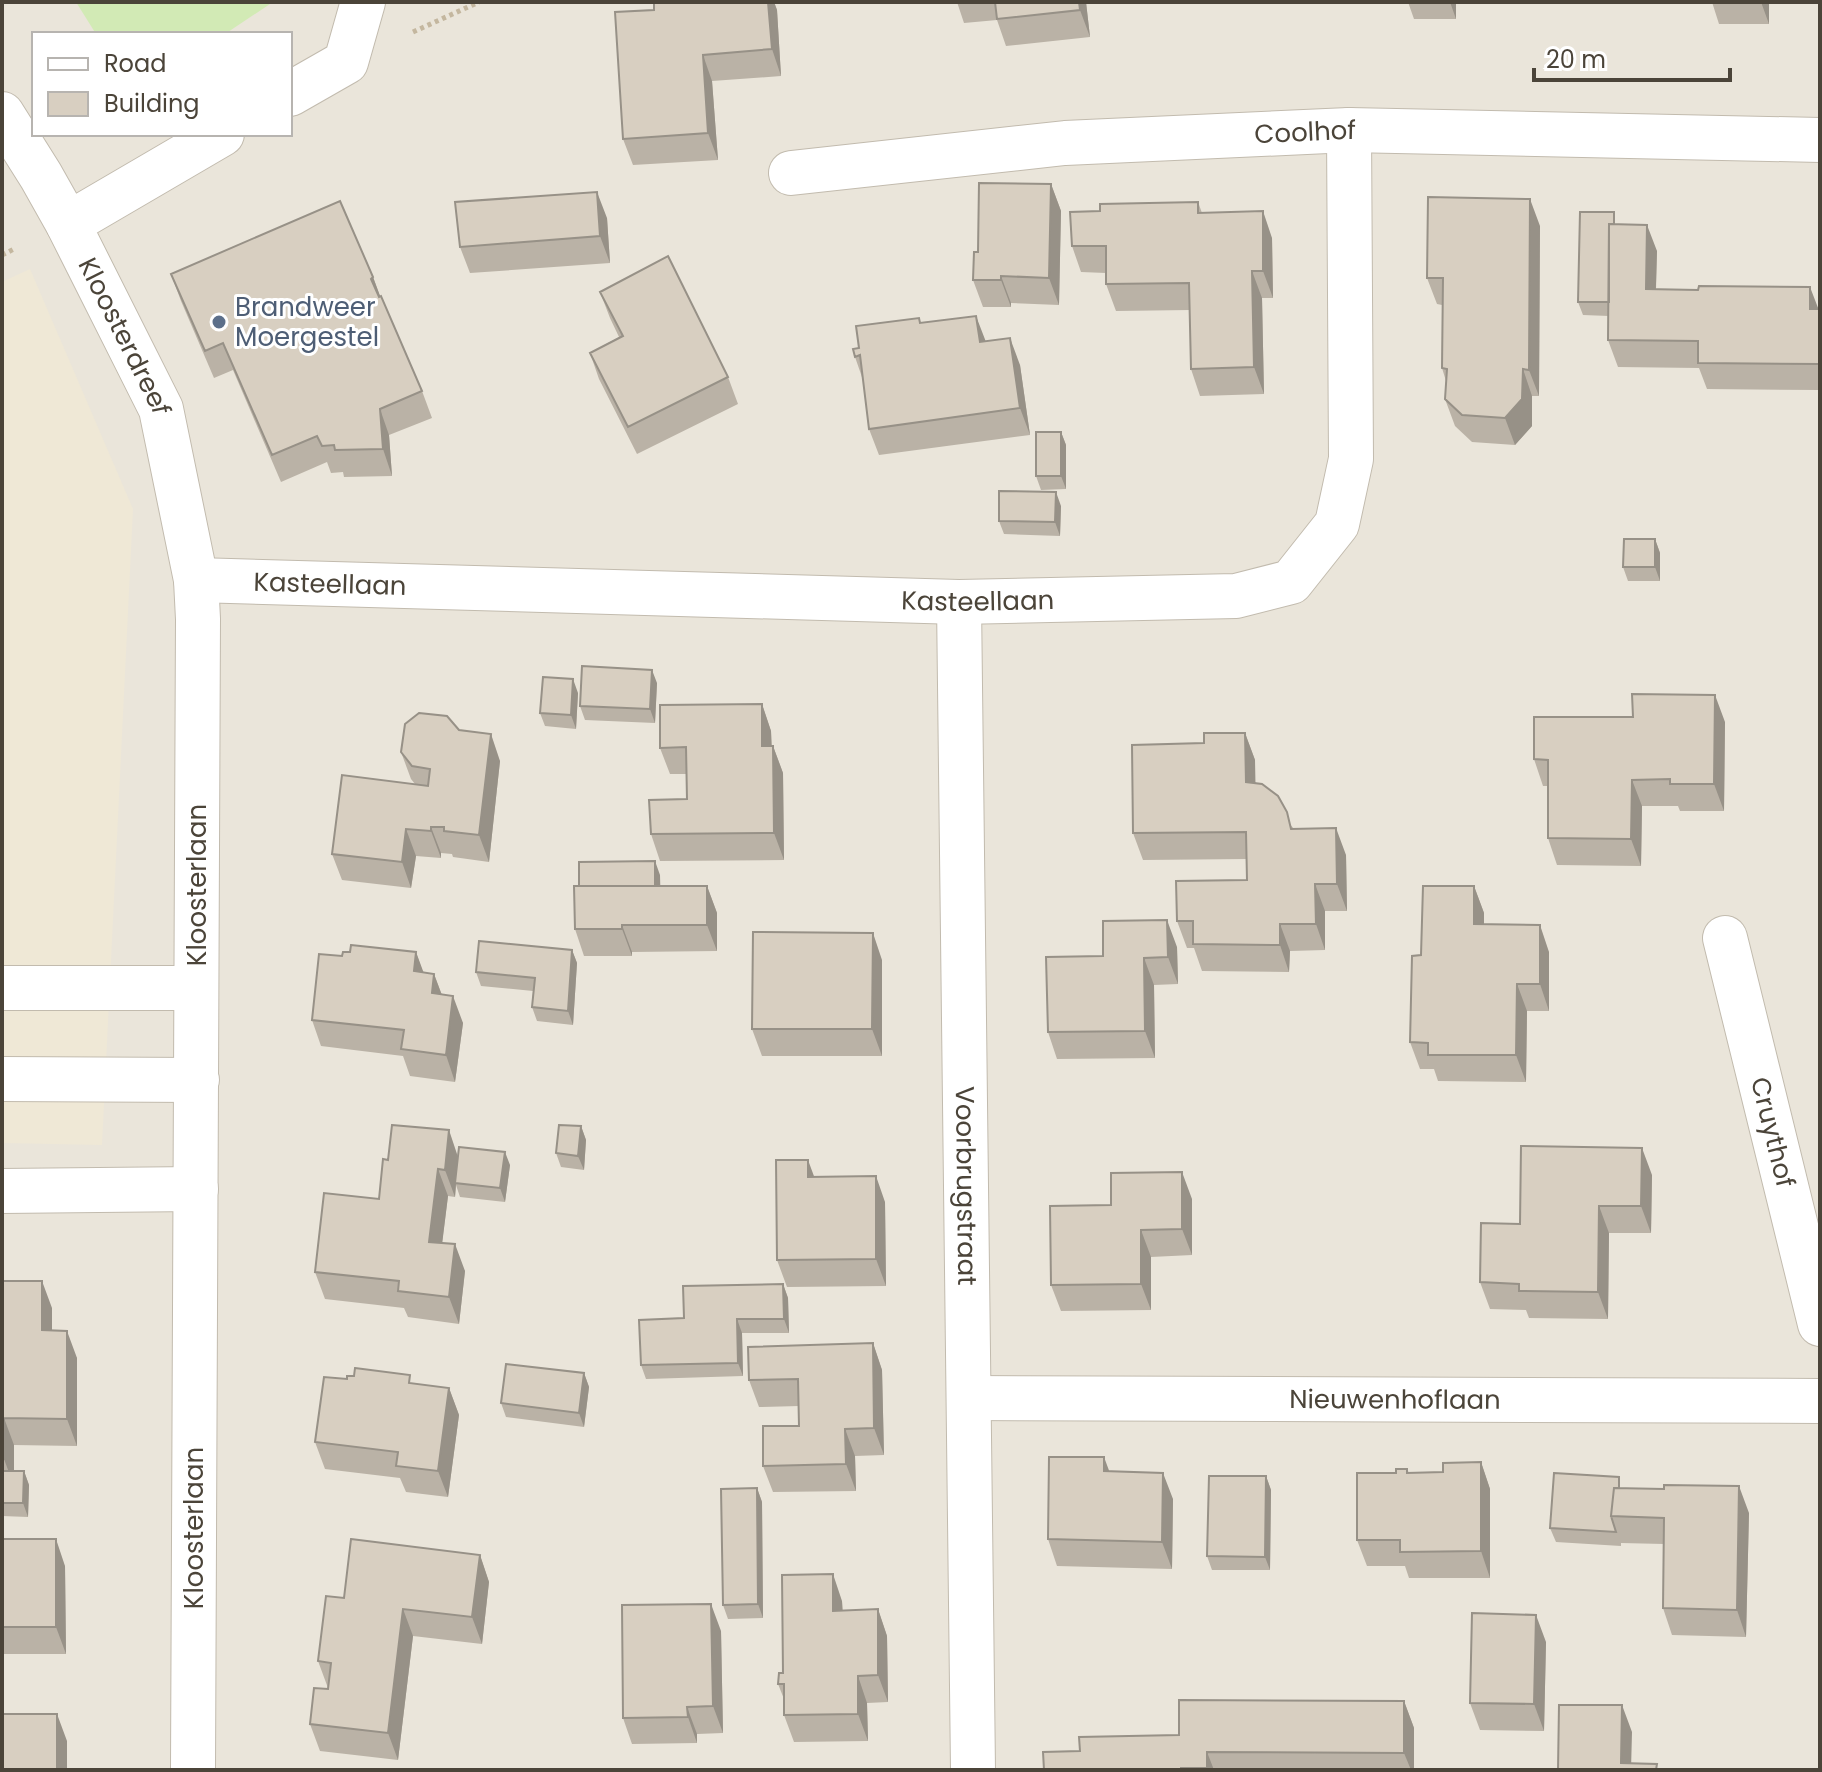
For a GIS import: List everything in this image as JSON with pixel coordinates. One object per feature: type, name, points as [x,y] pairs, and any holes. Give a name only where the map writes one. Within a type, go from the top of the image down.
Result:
[{"type":"street","points":[[292,93],[346,62],[363,2]]},
{"type":"street","name":"Kloosterdreef","points":[[2,114],[68,224],[161,409],[196,580]]},
{"type":"street","name":"Coolhof","points":[[791,173],[1065,143],[1349,130],[1820,140]]},
{"type":"street","name":"Kasteellaan","points":[[196,580],[959,602],[1236,596],[1291,582],[1337,524],[1351,459],[1349,130]]},
{"type":"street","points":[[68,224],[219,136]]},
{"type":"street","name":"Kloosterlaan","points":[[193,1770],[196,580]]},
{"type":"street","name":"Voorbrugstraat","points":[[959,602],[973,1770]]},
{"type":"street","name":"Cruythof","points":[[1725,938],[1820,1324]]},
{"type":"street","points":[[2,988],[196,988]]},
{"type":"street","points":[[2,1079],[197,1080]]},
{"type":"street","points":[[2,1191],[196,1189]]},
{"type":"street","name":"Nieuwenhoflaan","points":[[969,1398],[1820,1401]]},
{"type":"shaded area","points":[[2,2],[1820,2],[1820,1770],[2,1770]]},
{"type":"shaded area","points":[[30,269],[133,509],[102,1145],[2,1143],[2,282]]},
{"type":"green space","points":[[76,2],[273,2],[228,32],[95,32]]},
{"type":"building","points":[[654,2],[768,2],[772,49],[703,55],[708,133],[623,139],[615,12],[654,10]]},
{"type":"building","points":[[995,2],[1079,2],[1080,10],[997,19]]},
{"type":"building","points":[[979,183],[1051,184],[1049,278],[1001,276],[1001,280],[973,280],[974,252],[978,252]]},
{"type":"building","points":[[597,192],[600,236],[460,247],[455,202]]},
{"type":"building","points":[[1428,197],[1530,199],[1529,370],[1523,369],[1522,399],[1505,418],[1462,415],[1445,399],[1447,369],[1442,368],[1443,278],[1427,278]]},
{"type":"building","points":[[340,201],[373,277],[371,279],[422,391],[380,409],[383,449],[335,450],[334,445],[322,446],[317,436],[272,455],[223,343],[205,351],[171,274]]},
{"type":"building","points":[[1198,202],[1198,213],[1263,211],[1263,271],[1252,271],[1254,367],[1191,369],[1189,283],[1106,284],[1106,246],[1072,246],[1070,212],[1100,211],[1100,204]]},
{"type":"building","points":[[1580,212],[1614,212],[1614,224],[1609,224],[1609,302],[1578,302]]},
{"type":"building","points":[[1609,224],[1647,225],[1646,289],[1810,287],[1810,309],[1820,309],[1820,364],[1698,363],[1698,341],[1608,340]]},
{"type":"building","points":[[668,256],[728,377],[628,427],[590,353],[623,336],[600,292]]},
{"type":"building","points":[[976,316],[980,342],[1010,338],[1020,408],[869,429],[860,355],[855,357],[853,349],[859,348],[856,326],[919,318],[920,323]]},
{"type":"building","points":[[1036,432],[1061,432],[1061,476],[1036,476]]},
{"type":"building","points":[[999,491],[1056,492],[1055,522],[999,521]]},
{"type":"building","points":[[1624,539],[1655,539],[1655,567],[1623,567]]},
{"type":"building","points":[[582,666],[652,670],[650,709],[580,706]]},
{"type":"building","points":[[543,677],[573,679],[571,715],[540,713]]},
{"type":"building","points":[[1632,694],[1715,695],[1714,784],[1670,784],[1670,779],[1632,780],[1631,839],[1548,838],[1548,760],[1534,759],[1534,717],[1633,717]]},
{"type":"building","points":[[762,704],[762,746],[773,746],[774,833],[651,834],[649,800],[687,799],[686,747],[660,748],[660,705]]},
{"type":"building","points":[[419,713],[447,716],[459,730],[491,734],[479,835],[444,831],[444,827],[431,827],[431,831],[406,829],[402,862],[332,854],[342,775],[428,786],[430,769],[412,766],[401,752],[405,724]]},
{"type":"building","points":[[1204,733],[1245,733],[1246,782],[1262,784],[1278,796],[1287,812],[1291,829],[1336,828],[1337,884],[1315,884],[1316,924],[1280,924],[1280,945],[1193,944],[1193,921],[1177,921],[1176,881],[1247,880],[1246,832],[1133,833],[1132,745],[1204,743]]},
{"type":"building","points":[[655,861],[655,886],[579,886],[579,862]]},
{"type":"building","points":[[574,886],[707,886],[707,925],[622,925],[622,929],[575,929]]},
{"type":"building","points":[[1423,886],[1474,886],[1474,924],[1540,925],[1540,984],[1517,984],[1516,1055],[1428,1055],[1428,1043],[1410,1042],[1412,956],[1421,955]]},
{"type":"building","points":[[1167,920],[1168,957],[1144,958],[1145,1031],[1048,1032],[1046,957],[1103,956],[1103,921]]},
{"type":"building","points":[[753,932],[873,933],[872,1029],[752,1029]]},
{"type":"building","points":[[479,941],[572,950],[568,1011],[532,1007],[535,978],[476,972]]},
{"type":"building","points":[[351,945],[416,952],[414,971],[434,974],[432,993],[453,996],[446,1055],[401,1049],[404,1030],[312,1020],[319,954],[342,956],[343,952],[350,952]]},
{"type":"building","points":[[392,1125],[449,1130],[445,1170],[438,1169],[429,1242],[455,1244],[449,1297],[398,1291],[399,1281],[315,1272],[324,1193],[379,1199],[383,1159],[388,1160]]},
{"type":"building","points":[[559,1125],[581,1126],[578,1156],[556,1153]]},
{"type":"building","points":[[1521,1146],[1642,1148],[1641,1206],[1599,1206],[1598,1292],[1519,1291],[1519,1284],[1480,1282],[1481,1223],[1520,1224]]},
{"type":"building","points":[[459,1147],[505,1152],[500,1188],[455,1183]]},
{"type":"building","points":[[776,1160],[808,1160],[808,1177],[876,1176],[876,1259],[777,1260]]},
{"type":"building","points":[[1182,1172],[1182,1229],[1141,1230],[1141,1284],[1051,1285],[1050,1206],[1111,1205],[1111,1173]]},
{"type":"building","points":[[3,1281],[42,1281],[42,1330],[67,1331],[67,1419],[4,1418],[2,1459]]},
{"type":"building","points":[[783,1284],[784,1319],[737,1319],[738,1363],[641,1365],[639,1320],[684,1318],[683,1286]]},
{"type":"building","points":[[873,1343],[874,1428],[845,1429],[846,1464],[763,1466],[763,1426],[799,1426],[798,1379],[749,1380],[748,1347]]},
{"type":"building","points":[[506,1364],[584,1373],[579,1413],[501,1403]]},
{"type":"building","points":[[355,1368],[410,1375],[409,1383],[449,1388],[438,1471],[396,1466],[398,1452],[315,1442],[324,1377],[347,1379],[347,1376],[354,1376]]},
{"type":"building","points":[[1049,1457],[1104,1457],[1104,1471],[1163,1473],[1162,1542],[1048,1539]]},
{"type":"building","points":[[1481,1462],[1481,1551],[1400,1552],[1400,1540],[1357,1540],[1357,1473],[1396,1473],[1396,1469],[1407,1469],[1407,1473],[1443,1472],[1443,1463]]},
{"type":"building","points":[[2,1471],[24,1471],[23,1503],[2,1503]]},
{"type":"building","points":[[1554,1473],[1619,1477],[1619,1488],[1614,1488],[1611,1516],[1616,1532],[1550,1528]]},
{"type":"building","points":[[1209,1476],[1266,1476],[1265,1557],[1207,1556]]},
{"type":"building","points":[[1664,1485],[1739,1486],[1737,1610],[1663,1608],[1664,1518],[1611,1516],[1614,1488],[1664,1489]]},
{"type":"building","points":[[757,1488],[758,1604],[723,1605],[721,1489]]},
{"type":"building","points":[[2,1539],[56,1539],[56,1627],[2,1627]]},
{"type":"building","points":[[351,1539],[480,1555],[472,1617],[403,1609],[388,1733],[310,1724],[314,1688],[328,1689],[331,1663],[318,1661],[326,1596],[344,1598]]},
{"type":"building","points":[[833,1574],[833,1611],[878,1609],[878,1675],[858,1676],[858,1714],[784,1715],[784,1684],[778,1684],[779,1673],[783,1673],[782,1575]]},
{"type":"building","points":[[711,1604],[713,1706],[687,1707],[688,1717],[623,1718],[622,1605]]},
{"type":"building","points":[[1472,1613],[1536,1615],[1534,1704],[1470,1703]]},
{"type":"building","points":[[1179,1700],[1404,1701],[1404,1753],[1207,1752],[1207,1768],[1044,1770],[1043,1752],[1080,1751],[1079,1737],[1179,1735]]},
{"type":"building","points":[[1559,1705],[1622,1705],[1621,1763],[1657,1764],[1656,1770],[1558,1770]]},
{"type":"building","points":[[2,1714],[57,1714],[57,1770],[2,1770]]},
{"type":"place","name":"Brandweer Moergestel","points":[[219,322]]}]
